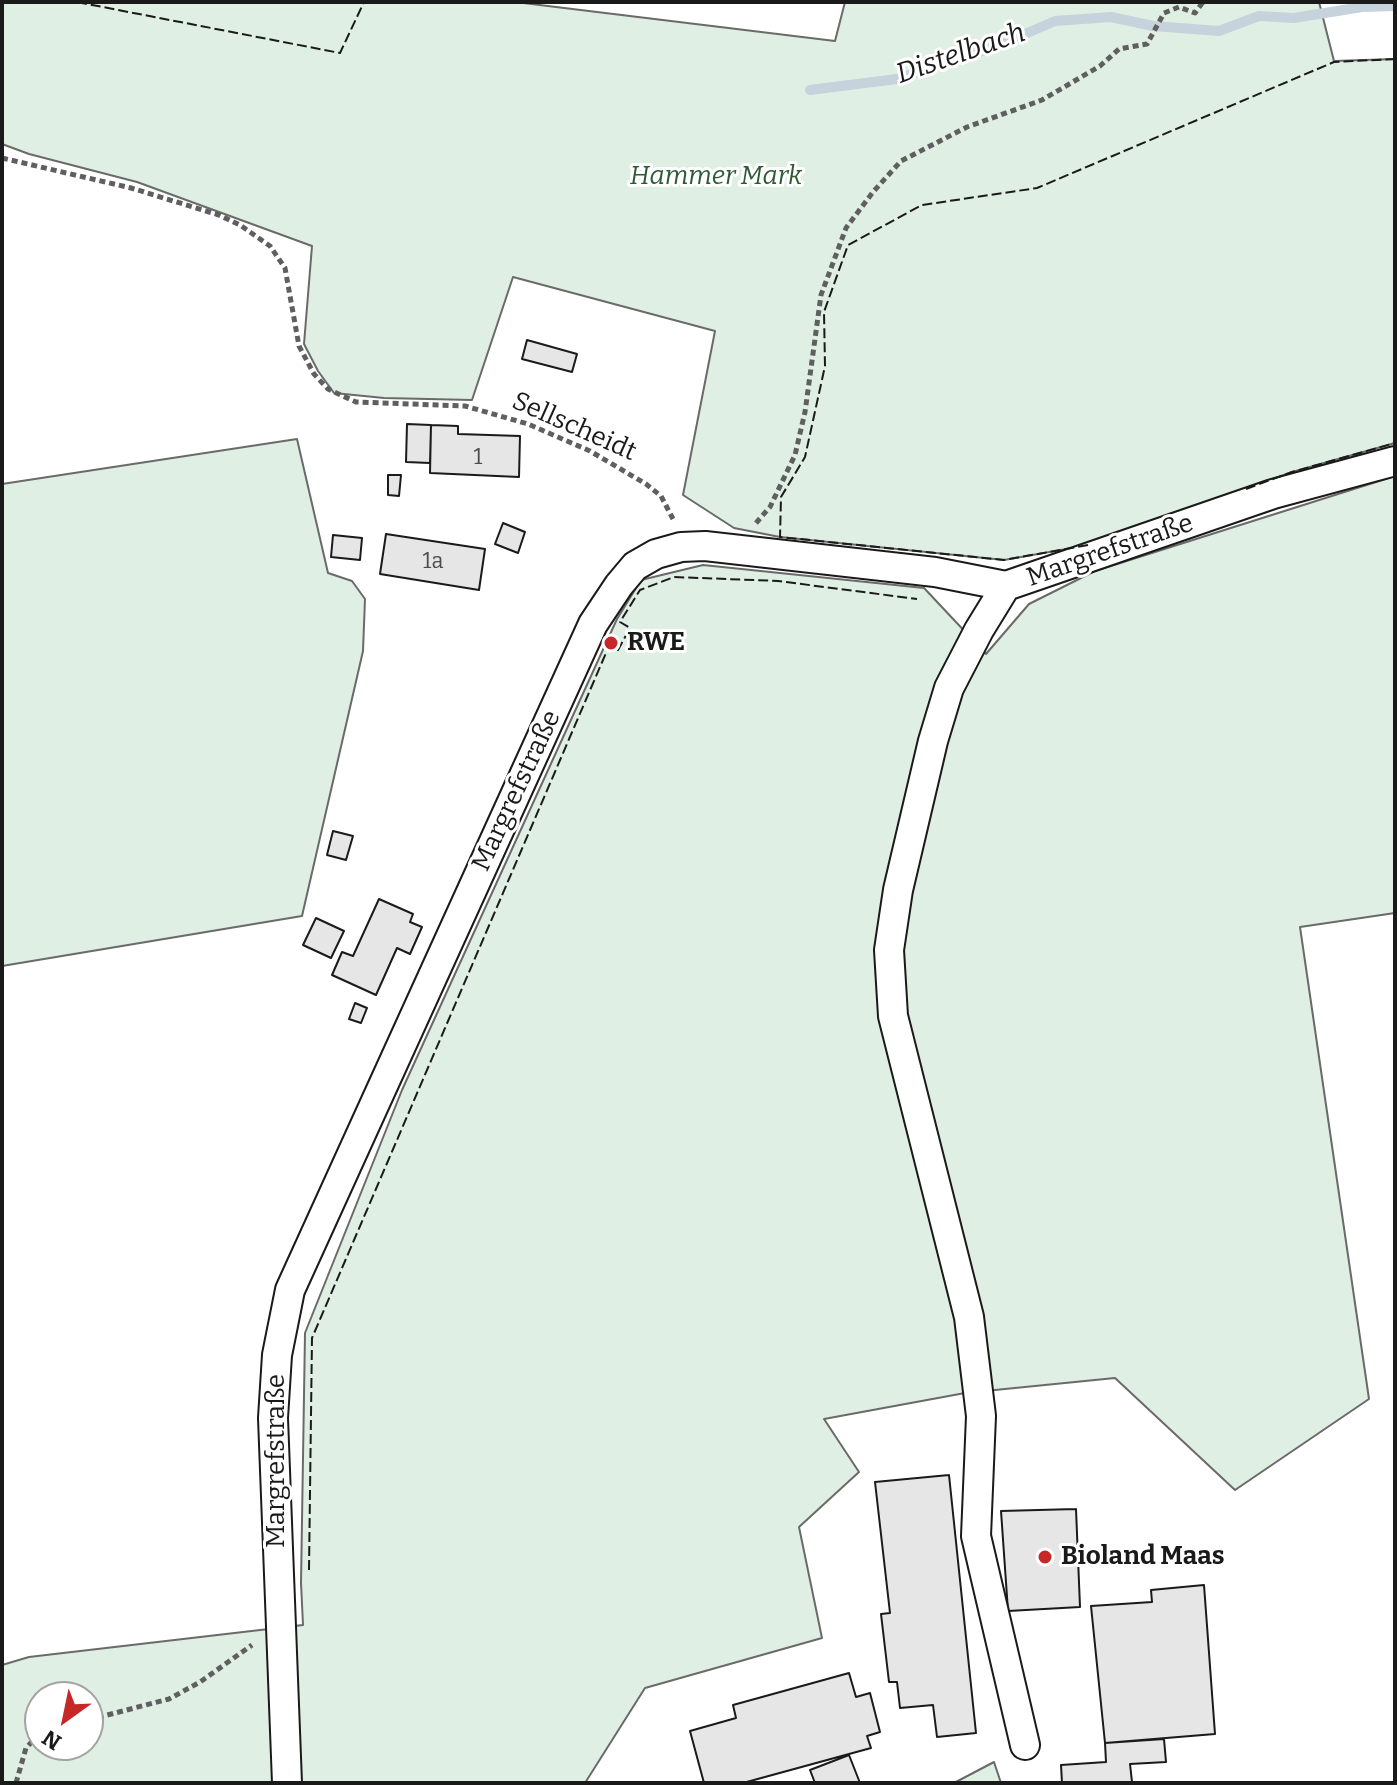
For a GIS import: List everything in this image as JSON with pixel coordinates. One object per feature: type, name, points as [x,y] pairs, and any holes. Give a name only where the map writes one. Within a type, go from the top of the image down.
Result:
[{"type":"street","name":"Margrefstraße","points":[[287,1783],[273,1418],[277,1355],[290,1290],[593,624],[619,585],[635,566],[656,554],[681,547],[749,549],[935,572],[1006,586],[1273,494],[1395,461]]},
{"type":"street","points":[[1006,586],[949,688],[929,756],[898,890],[889,950],[893,1016],[969,1317],[981,1416],[976,1536],[1025,1745]]},
{"type":"path","points":[[749,549],[750,530],[770,507],[795,455],[805,412],[821,295],[846,228],[873,192],[901,161],[967,127],[1042,100],[1100,66],[1119,49],[1147,44],[1164,13],[1179,7],[1195,13],[1203,2]]},
{"type":"path","name":"Sellscheidt","points":[[2,158],[131,188],[219,215],[240,225],[270,246],[285,268],[299,346],[314,374],[328,389],[356,402],[465,406],[528,424],[590,451],[661,496],[678,530],[681,547]]},
{"type":"path","points":[[104,1716],[169,1699],[200,1682],[250,1646],[281,1634]]},
{"type":"path","points":[[16,1783],[24,1755]]},
{"type":"green space","name":"Hammer Mark","points":[[2,2],[515,2],[835,41],[845,2],[1319,2],[1334,61],[1395,59],[1395,443],[1292,472],[1089,545],[1004,560],[780,537],[734,528],[683,495],[715,331],[513,277],[472,400],[384,398],[334,393],[304,344],[312,246],[137,182],[2,144]]},
{"type":"green space","points":[[297,439],[328,573],[352,581],[365,599],[363,651],[302,916],[2,966],[2,484]]},
{"type":"green space","points":[[1395,476],[1395,913],[1300,927],[1369,1399],[1235,1490],[1115,1378],[965,1393],[824,1419],[859,1472],[799,1527],[822,1638],[645,1688],[585,1783],[2,1783],[2,1665],[29,1657],[303,1625],[305,1333],[402,1090],[617,619],[641,580],[703,565],[924,588],[986,654],[1029,604],[1095,571]]},
{"type":"green space","points":[[994,1762],[1001,1783],[954,1783]]},
{"type":"building","points":[[527,340],[577,354],[572,372],[522,359]]},
{"type":"building","points":[[407,424],[431,425],[430,463],[406,462]]},
{"type":"building","points":[[431,425],[458,426],[458,434],[520,436],[519,477],[430,473]]},
{"type":"building","points":[[388,475],[401,475],[399,496],[388,495]]},
{"type":"building","points":[[503,523],[525,532],[518,553],[495,544]]},
{"type":"building","points":[[386,534],[485,549],[479,590],[380,574]]},
{"type":"building","points":[[333,535],[362,538],[360,560],[331,557]]},
{"type":"building","points":[[333,831],[353,836],[346,860],[327,855]]},
{"type":"building","points":[[379,899],[413,914],[410,922],[422,927],[410,954],[397,948],[376,995],[332,975],[342,952],[353,956]]},
{"type":"building","points":[[316,918],[344,931],[331,958],[303,945]]},
{"type":"building","points":[[355,1003],[367,1008],[361,1023],[349,1019]]},
{"type":"building","points":[[949,1475],[976,1733],[937,1737],[933,1705],[900,1708],[897,1682],[889,1682],[881,1614],[890,1613],[875,1482]]},
{"type":"building","points":[[1076,1509],[1080,1607],[1008,1611],[1001,1511]]},
{"type":"building","points":[[1204,1585],[1215,1734],[1105,1743],[1091,1606],[1152,1602],[1151,1590]]},
{"type":"building","points":[[849,1673],[856,1697],[870,1693],[880,1732],[867,1736],[871,1748],[743,1783],[704,1783],[690,1731],[736,1718],[733,1705]]},
{"type":"building","points":[[1164,1739],[1166,1762],[1130,1764],[1132,1782],[1138,1783],[1062,1783],[1061,1765],[1106,1762],[1105,1743]]},
{"type":"building","points":[[849,1755],[860,1783],[815,1783],[810,1770]]},
{"type":"waterway","name":"Distelbach","points":[[810,90],[897,79],[997,46],[1055,21],[1111,17],[1153,26],[1219,31],[1259,16],[1294,18],[1362,7],[1395,6]]},
{"type":"fence","points":[[77,2],[340,53],[364,2]]},
{"type":"fence","points":[[1088,545],[1004,560],[780,537],[781,497],[805,457],[825,366],[824,312],[848,245],[922,205],[1037,188],[1334,62],[1395,59]]},
{"type":"fence","points":[[1246,489],[1292,472],[1395,443]]},
{"type":"fence","points":[[309,1570],[312,1338],[609,646],[618,650],[630,628],[620,622],[640,590],[674,577],[778,581],[917,599]]},
{"type":"place","name":"RWE","points":[[611,643]]},
{"type":"place","name":"Bioland Maas","points":[[1045,1557]]}]
